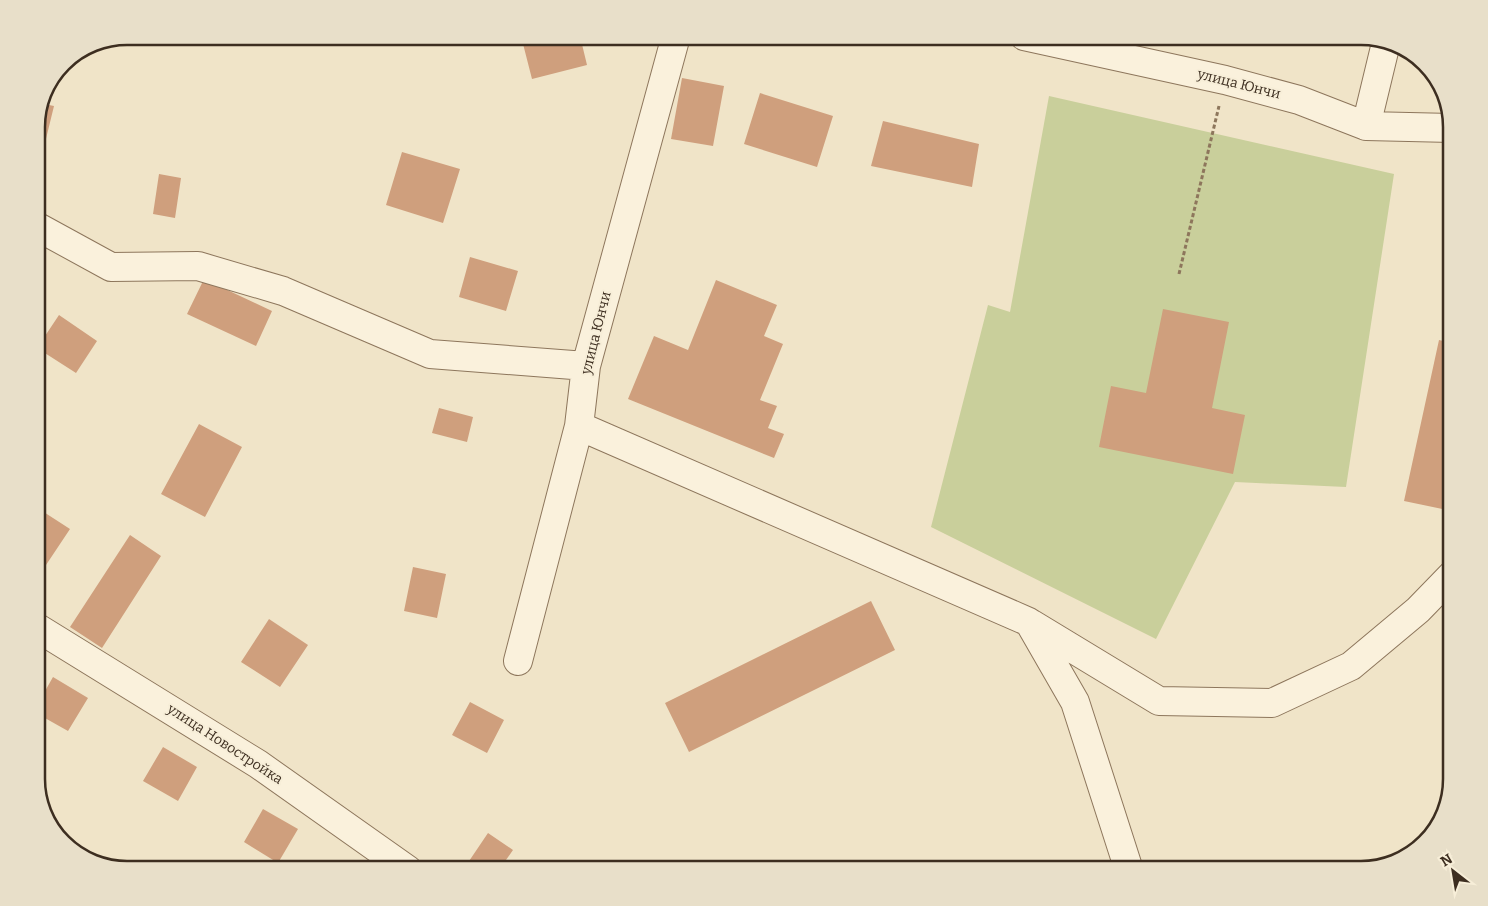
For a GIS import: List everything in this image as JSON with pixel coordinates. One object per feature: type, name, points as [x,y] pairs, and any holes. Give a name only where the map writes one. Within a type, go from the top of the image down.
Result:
[{"type":"street","name":"улица Юнчи","points":[[518,661],[579,426],[586,366],[674,45]]},
{"type":"street","name":"улица Юнчи","points":[[1065,45],[1225,80],[1299,100],[1366,126],[1443,128]]},
{"type":"street","points":[[1366,126],[1385,49]]},
{"type":"street","points":[[45,231],[110,267],[198,266],[283,291],[430,354],[586,366]]},
{"type":"street","points":[[579,426],[1029,622],[1159,701],[1272,703],[1352,666],[1418,610],[1443,584]]},
{"type":"street","points":[[1029,622],[1075,702],[1126,861]]},
{"type":"street","name":"улица Новостройка","points":[[45,632],[258,764],[395,861]]},
{"type":"path","points":[[1180,274],[1225,80]]},
{"type":"green space","points":[[1049,96],[1394,174],[1346,487],[1235,482],[1156,639],[931,527],[988,305],[1010,312]]},
{"type":"building","points":[[523,45],[582,45],[587,65],[532,79]]},
{"type":"building","points":[[682,78],[724,86],[713,146],[671,139]]},
{"type":"building","points":[[760,93],[833,116],[817,167],[744,144]]},
{"type":"building","points":[[48,105],[54,106],[45,143],[45,121]]},
{"type":"building","points":[[883,121],[979,144],[972,187],[871,166]]},
{"type":"building","points":[[402,152],[460,169],[443,223],[386,205]]},
{"type":"building","points":[[159,174],[181,178],[175,218],[153,214]]},
{"type":"building","points":[[470,257],[518,271],[506,311],[459,297]]},
{"type":"building","points":[[204,279],[272,311],[256,346],[187,314]]},
{"type":"building","points":[[716,280],[777,305],[764,336],[783,344],[760,400],[777,406],[768,428],[784,434],[774,458],[628,399],[654,336],[688,350]]},
{"type":"building","points":[[1163,309],[1229,322],[1212,408],[1245,415],[1233,474],[1099,447],[1111,386],[1146,393]]},
{"type":"building","points":[[59,315],[97,341],[76,373],[45,353],[45,336]]},
{"type":"building","points":[[1439,340],[1443,341],[1443,509],[1404,501]]},
{"type":"building","points":[[439,408],[473,417],[467,442],[432,433]]},
{"type":"building","points":[[199,424],[242,447],[205,517],[161,494]]},
{"type":"building","points":[[45,513],[70,529],[45,566]]},
{"type":"building","points":[[130,535],[161,556],[102,648],[70,627]]},
{"type":"building","points":[[413,567],[446,574],[437,618],[404,611]]},
{"type":"building","points":[[871,601],[895,650],[689,752],[665,703]]},
{"type":"building","points":[[269,619],[308,645],[280,687],[241,662]]},
{"type":"building","points":[[53,677],[88,698],[68,731],[45,718],[45,691]]},
{"type":"building","points":[[470,702],[504,720],[487,753],[452,735]]},
{"type":"building","points":[[163,747],[197,767],[178,801],[143,781]]},
{"type":"building","points":[[263,809],[298,829],[279,861],[275,861],[244,842]]},
{"type":"building","points":[[488,833],[513,850],[505,861],[469,861]]}]
